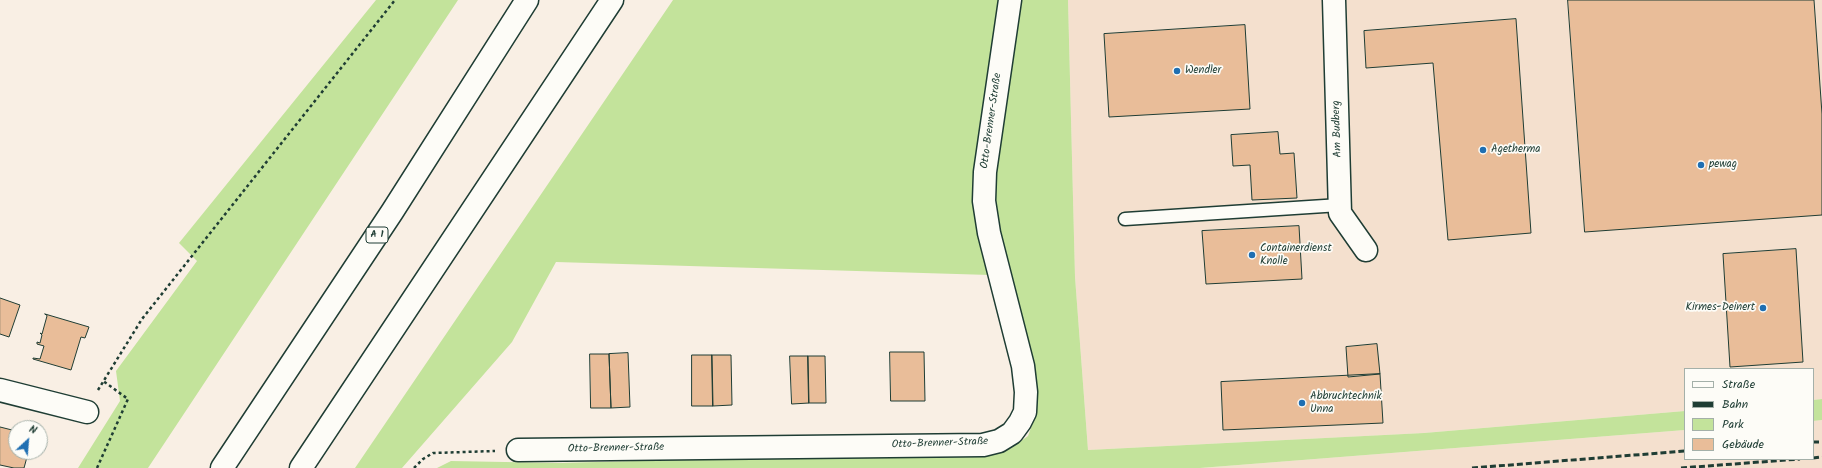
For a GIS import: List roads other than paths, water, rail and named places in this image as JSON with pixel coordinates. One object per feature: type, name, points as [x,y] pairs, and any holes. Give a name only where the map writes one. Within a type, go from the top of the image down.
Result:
[{"type":"main road","name":"A 1","points":[[222,468],[392,212],[527,0]]},
{"type":"main road","points":[[301,468],[612,0]]},
{"type":"main road","name":"Otto-Brenner-Straße","points":[[518,450],[983,445],[999,441],[1012,432],[1020,422],[1025,412],[1026,392],[1023,366],[989,233],[984,201],[985,172],[1010,0]]},
{"type":"main road","name":"Am Budberg","points":[[1334,0],[1340,213],[1366,250]]},
{"type":"main road","points":[[0,390],[87,412]]},
{"type":"lane","points":[[1125,219],[1340,205]]},
{"type":"railway","points":[[1814,442],[1822,442]]},
{"type":"railway","points":[[1472,468],[1684,451]]},
{"type":"railway","points":[[1814,458],[1822,457]]},
{"type":"railway","points":[[1681,468],[1787,460]]},
{"type":"place","name":"Wendler","points":[[1177,71]]},
{"type":"place","name":"Agetherma","points":[[1483,150]]},
{"type":"place","name":"pewag","points":[[1701,165]]},
{"type":"place","name":"Containerdienst Knolle","points":[[1252,255]]},
{"type":"place","name":"Kirmes-Deinert","points":[[1763,308]]},
{"type":"place","name":"Abbruchtechnik Unna","points":[[1302,403]]}]
